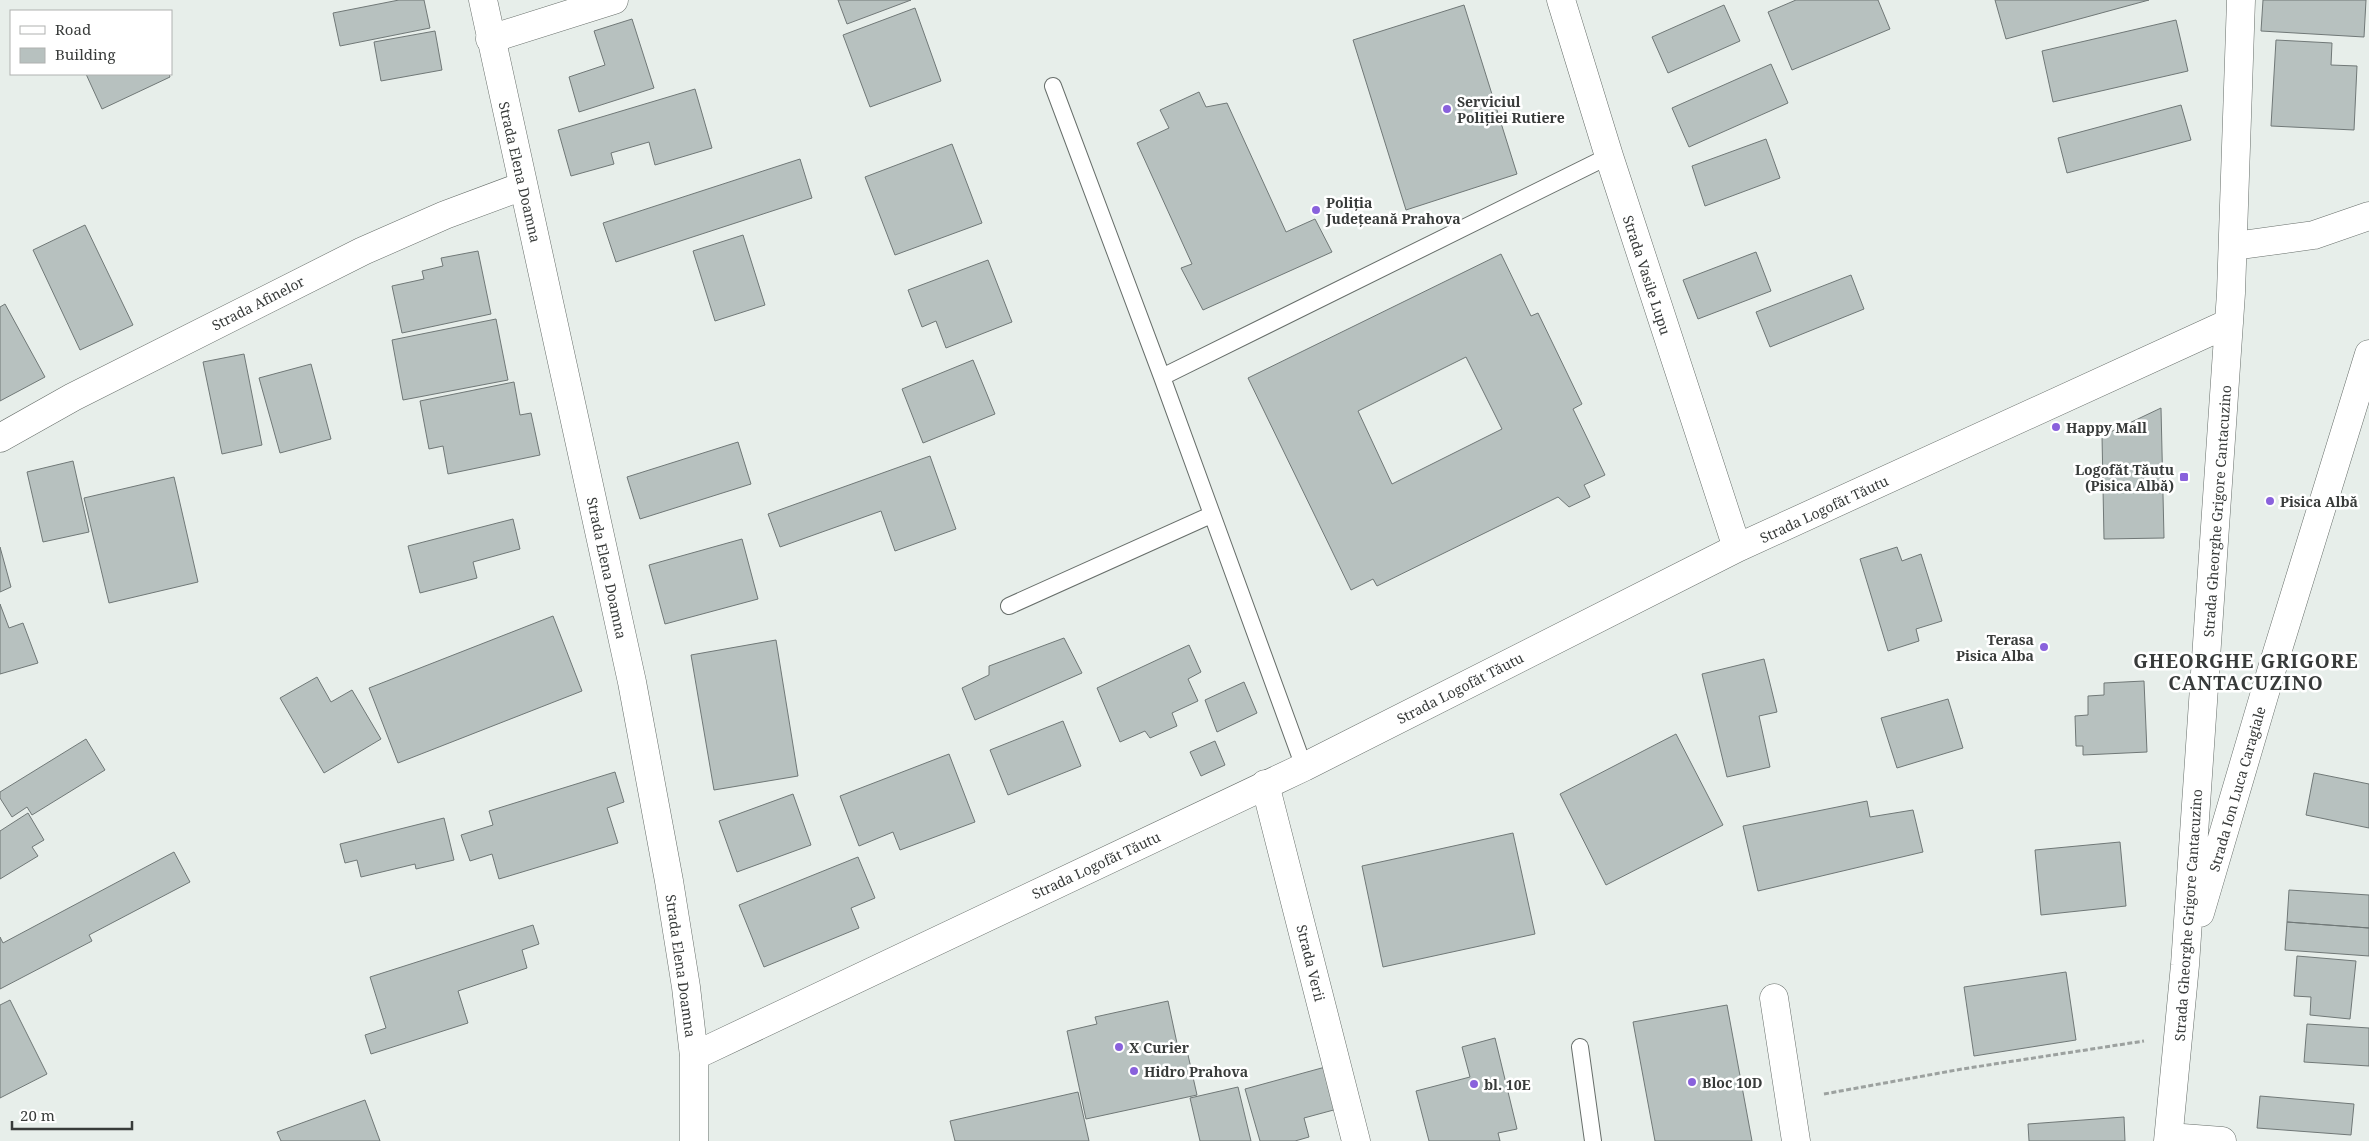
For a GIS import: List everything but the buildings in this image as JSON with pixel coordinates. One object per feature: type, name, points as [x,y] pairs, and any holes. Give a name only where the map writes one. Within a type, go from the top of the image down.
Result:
[{"type":"street","name":"Strada Elena Doamna","points":[[483,0],[632,682],[669,880],[686,987],[694,1056],[694,1141]]},
{"type":"street","points":[[490,39],[614,0]]},
{"type":"street","name":"Strada Vasile Lupu","points":[[1561,0],[1609,156],[1738,548]]},
{"type":"street","name":"Strada Gheorghe Grigore Cantacuzino","points":[[2168,1139],[2185,965],[2234,246],[2241,0]]},
{"type":"street","name":"Strada Afinelor","points":[[0,438],[82,393],[363,251],[445,215],[523,186]]},
{"type":"street","points":[[2234,246],[2314,235],[2369,216]]},
{"type":"street","name":"Strada Logofăt Tăutu","points":[[694,1056],[1304,767],[1738,548],[2229,323]]},
{"type":"street","name":"Strada Ion Luca Caragiale","points":[[2185,965],[2274,662],[2369,354]]},
{"type":"street","name":"Strada Verii","points":[[1265,784],[1356,1141]]},
{"type":"street","points":[[1774,998],[1796,1141]]},
{"type":"street","points":[[2168,1139],[2222,1141]]},
{"type":"lane","points":[[1053,86],[1162,377],[1304,767]]},
{"type":"lane","points":[[1162,377],[1609,156]]},
{"type":"lane","points":[[1009,606],[1211,515]]},
{"type":"lane","points":[[1580,1047],[1593,1141]]},
{"type":"path","points":[[1789,1101],[1962,1069],[2179,1036]]},
{"type":"place","name":"Serviciul Poliției Rutiere","points":[[1447,109]]},
{"type":"place","name":"Poliția Județeană Prahova","points":[[1316,210]]},
{"type":"place","name":"Happy Mall","points":[[2056,427]]},
{"type":"place","name":"Logofăt Tăutu (Pisica Albă)","points":[[2184,477]]},
{"type":"place","name":"Pisica Albă","points":[[2270,501]]},
{"type":"place","name":"Terasa Pisica Alba","points":[[2044,647]]},
{"type":"place","name":"X Curier","points":[[1119,1047]]},
{"type":"place","name":"Hidro Prahova","points":[[1134,1071]]},
{"type":"place","name":"Bloc 10D","points":[[1692,1082]]},
{"type":"place","name":"bl. 10E","points":[[1474,1084]]},
{"type":"district","name":"GHEORGHE GRIGORE CANTACUZINO","points":[[2246,672]]}]
